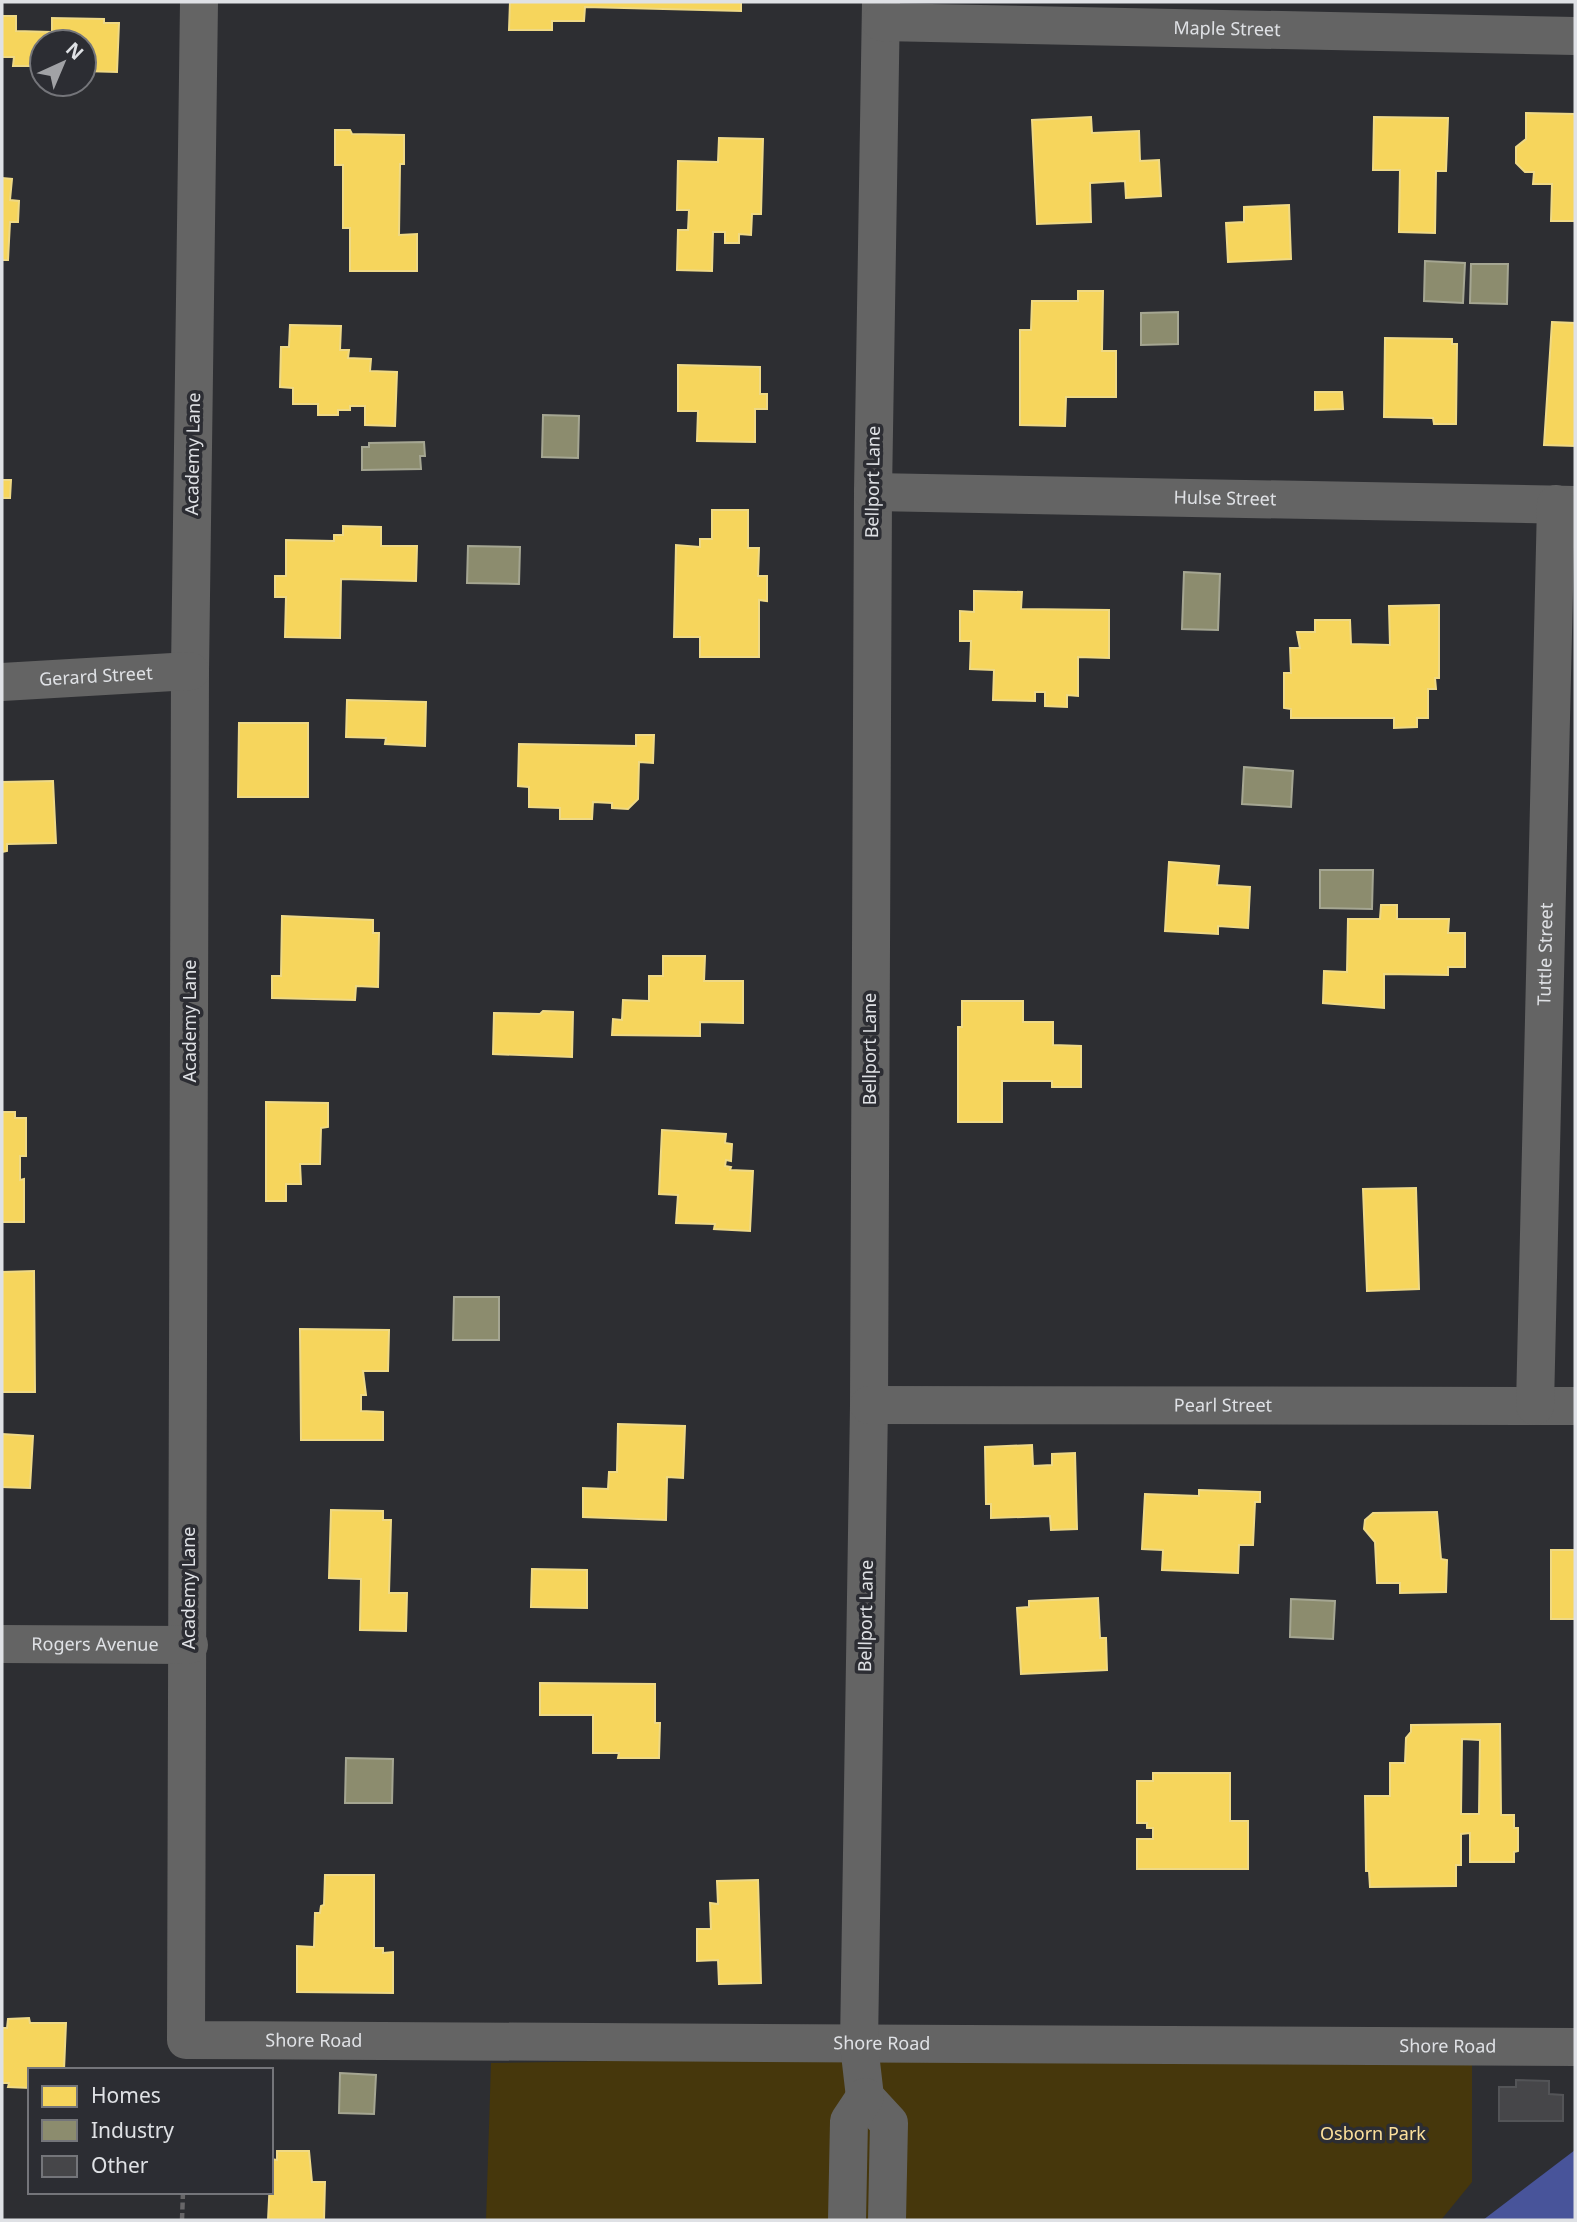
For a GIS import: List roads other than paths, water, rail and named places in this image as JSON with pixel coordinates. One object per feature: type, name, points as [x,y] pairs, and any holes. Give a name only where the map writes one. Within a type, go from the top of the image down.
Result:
[{"type":"street","name":"Academy Lane","points":[[186,2040],[190,671],[199,2]]},
{"type":"street","name":"Maple Street","points":[[881,12],[1575,36]]},
{"type":"street","name":"Bellport Lane","points":[[865,2097],[859,2045],[869,1405],[873,492],[881,12]]},
{"type":"street","name":"Hulse Street","points":[[873,492],[1565,504]]},
{"type":"street","name":"Tuttle Street","points":[[1535,1406],[1565,504]]},
{"type":"street","name":"Gerard Street","points":[[2,682],[190,671]]},
{"type":"street","name":"Pearl Street","points":[[869,1405],[1575,1406]]},
{"type":"street","name":"Rogers Avenue","points":[[2,1644],[189,1645]]},
{"type":"street","name":"Shore Road","points":[[186,2040],[1575,2047]]},
{"type":"street","points":[[847,2220],[849,2121],[865,2097],[889,2123],[887,2220]]},
{"type":"water","points":[[1575,2150],[1575,2220],[1483,2220]]},
{"type":"park label","name":"Osborn Park","points":[[1373,2134]]}]
